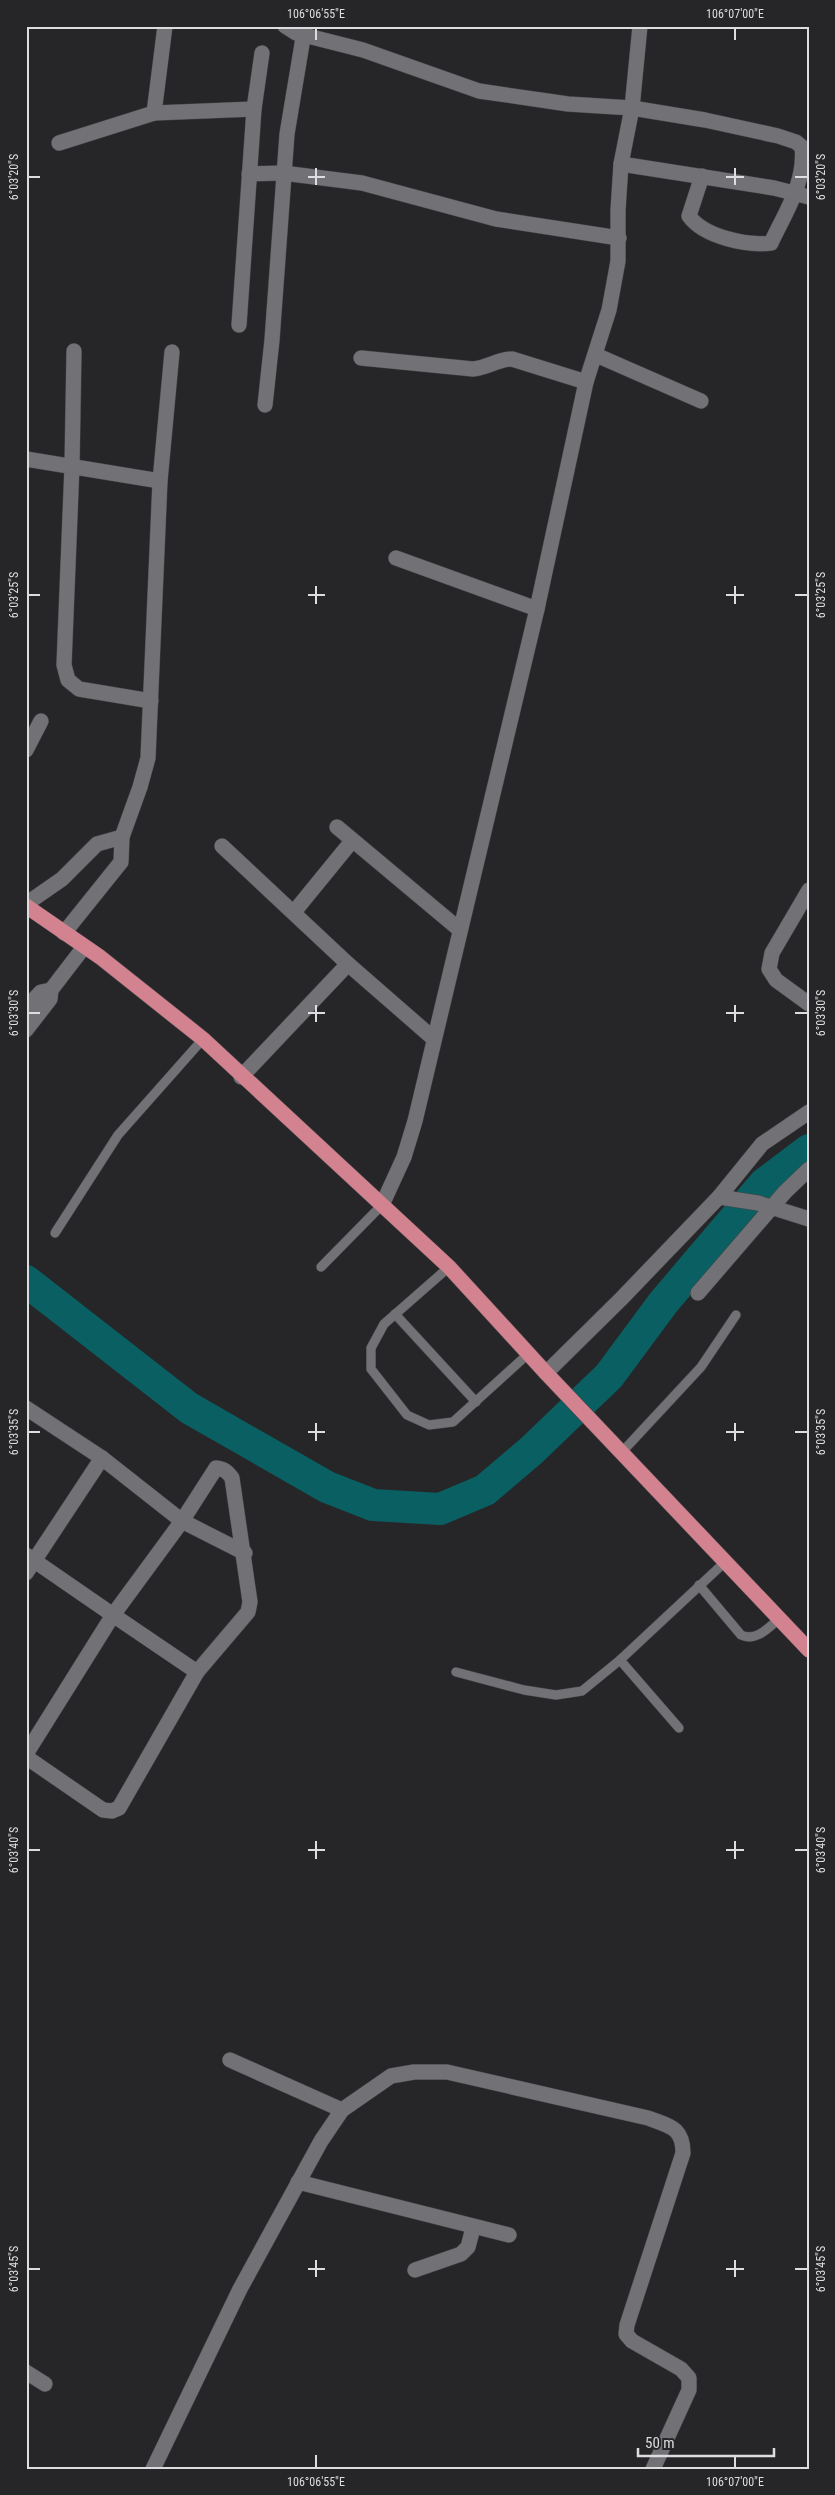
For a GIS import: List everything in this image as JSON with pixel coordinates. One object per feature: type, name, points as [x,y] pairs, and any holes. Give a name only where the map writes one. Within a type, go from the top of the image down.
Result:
[{"type":"highway","points":[[26,905],[84,947],[203,1040],[449,1267],[528,1354],[809,1650]]},
{"type":"street","points":[[154,112],[165,26]]},
{"type":"street","points":[[285,26],[305,31],[479,90],[568,104],[632,108],[714,122],[778,136],[796,142],[802,148],[804,164],[802,195],[770,243],[746,244],[703,230],[689,216],[702,176]]},
{"type":"street","points":[[382,1205],[409,1144],[537,609],[586,382],[596,355],[612,293],[619,238],[618,210],[621,164],[632,108],[640,26]]},
{"type":"street","points":[[265,405],[272,340],[286,134],[305,31]]},
{"type":"street","points":[[239,325],[256,174],[254,109],[262,53]]},
{"type":"street","points":[[58,143],[154,112],[254,109]]},
{"type":"street","points":[[621,164],[702,176],[802,195]]},
{"type":"street","points":[[256,174],[284,173],[362,183],[496,219],[619,238]]},
{"type":"street","points":[[74,351],[72,466],[64,665],[68,680],[79,689],[151,701]]},
{"type":"street","points":[[64,932],[121,862],[122,837],[148,758],[160,481],[172,352]]},
{"type":"street","points":[[596,355],[701,400]]},
{"type":"street","points":[[361,358],[473,369],[485,368],[500,360],[512,359],[586,382]]},
{"type":"street","points":[[26,458],[160,481]]},
{"type":"street","points":[[396,558],[537,609]]},
{"type":"street","points":[[26,750],[41,721]]},
{"type":"street","points":[[337,827],[460,930]]},
{"type":"street","points":[[26,905],[62,879],[97,844],[122,837]]},
{"type":"street","points":[[294,912],[352,841]]},
{"type":"street","points":[[222,846],[348,964],[434,1040]]},
{"type":"street","points":[[809,890],[772,953],[769,969],[776,980],[809,1004]]},
{"type":"street","points":[[26,1030],[50,999],[51,990],[84,947]]},
{"type":"street","points":[[241,1077],[348,964]]},
{"type":"street","points":[[26,1008],[41,992],[51,990]]},
{"type":"street","points":[[548,1375],[622,1298],[726,1198],[762,1144],[809,1112]]},
{"type":"street","points":[[698,1292],[809,1169]]},
{"type":"street","points":[[726,1198],[774,1207],[809,1220]]},
{"type":"street","points":[[26,1408],[102,1458],[182,1521],[245,1554]]},
{"type":"street","points":[[102,1458],[29,1563],[112,1615],[197,1672]]},
{"type":"street","points":[[216,1468],[227,1471],[232,1478],[245,1554],[250,1602],[248,1612],[197,1672],[120,1808],[112,1811],[103,1810],[26,1755],[112,1615],[182,1521],[216,1468]]},
{"type":"street","points":[[230,2060],[342,2110]]},
{"type":"street","points":[[153,2469],[211,2346],[298,2182],[342,2110],[392,2076],[414,2072],[447,2072],[579,2100],[648,2118],[673,2127],[683,2139],[683,2153],[627,2325],[626,2334],[632,2341],[681,2369],[689,2378],[689,2390],[653,2469]]},
{"type":"street","points":[[298,2182],[509,2236]]},
{"type":"street","points":[[415,2270],[461,2254],[468,2247],[473,2228]]},
{"type":"street","points":[[26,2372],[45,2384]]},
{"type":"lane","points":[[55,1233],[118,1135],[203,1040]]},
{"type":"lane","points":[[321,1267],[382,1205]]},
{"type":"lane","points":[[449,1267],[384,1324],[371,1348],[371,1369],[408,1416],[428,1425],[453,1422],[528,1354]]},
{"type":"lane","points":[[395,1314],[476,1402]]},
{"type":"lane","points":[[622,1452],[702,1367],[736,1316]]},
{"type":"lane","points":[[456,1672],[524,1690],[556,1695],[582,1691],[620,1660],[725,1562]]},
{"type":"lane","points":[[699,1585],[741,1635],[748,1638],[756,1637],[779,1618]]},
{"type":"lane","points":[[620,1660],[678,1728]]},
{"type":"waterway","points":[[26,1281],[189,1408],[327,1487],[373,1505],[440,1509],[485,1490],[532,1450],[609,1376],[663,1303],[764,1184],[809,1150]]}]
